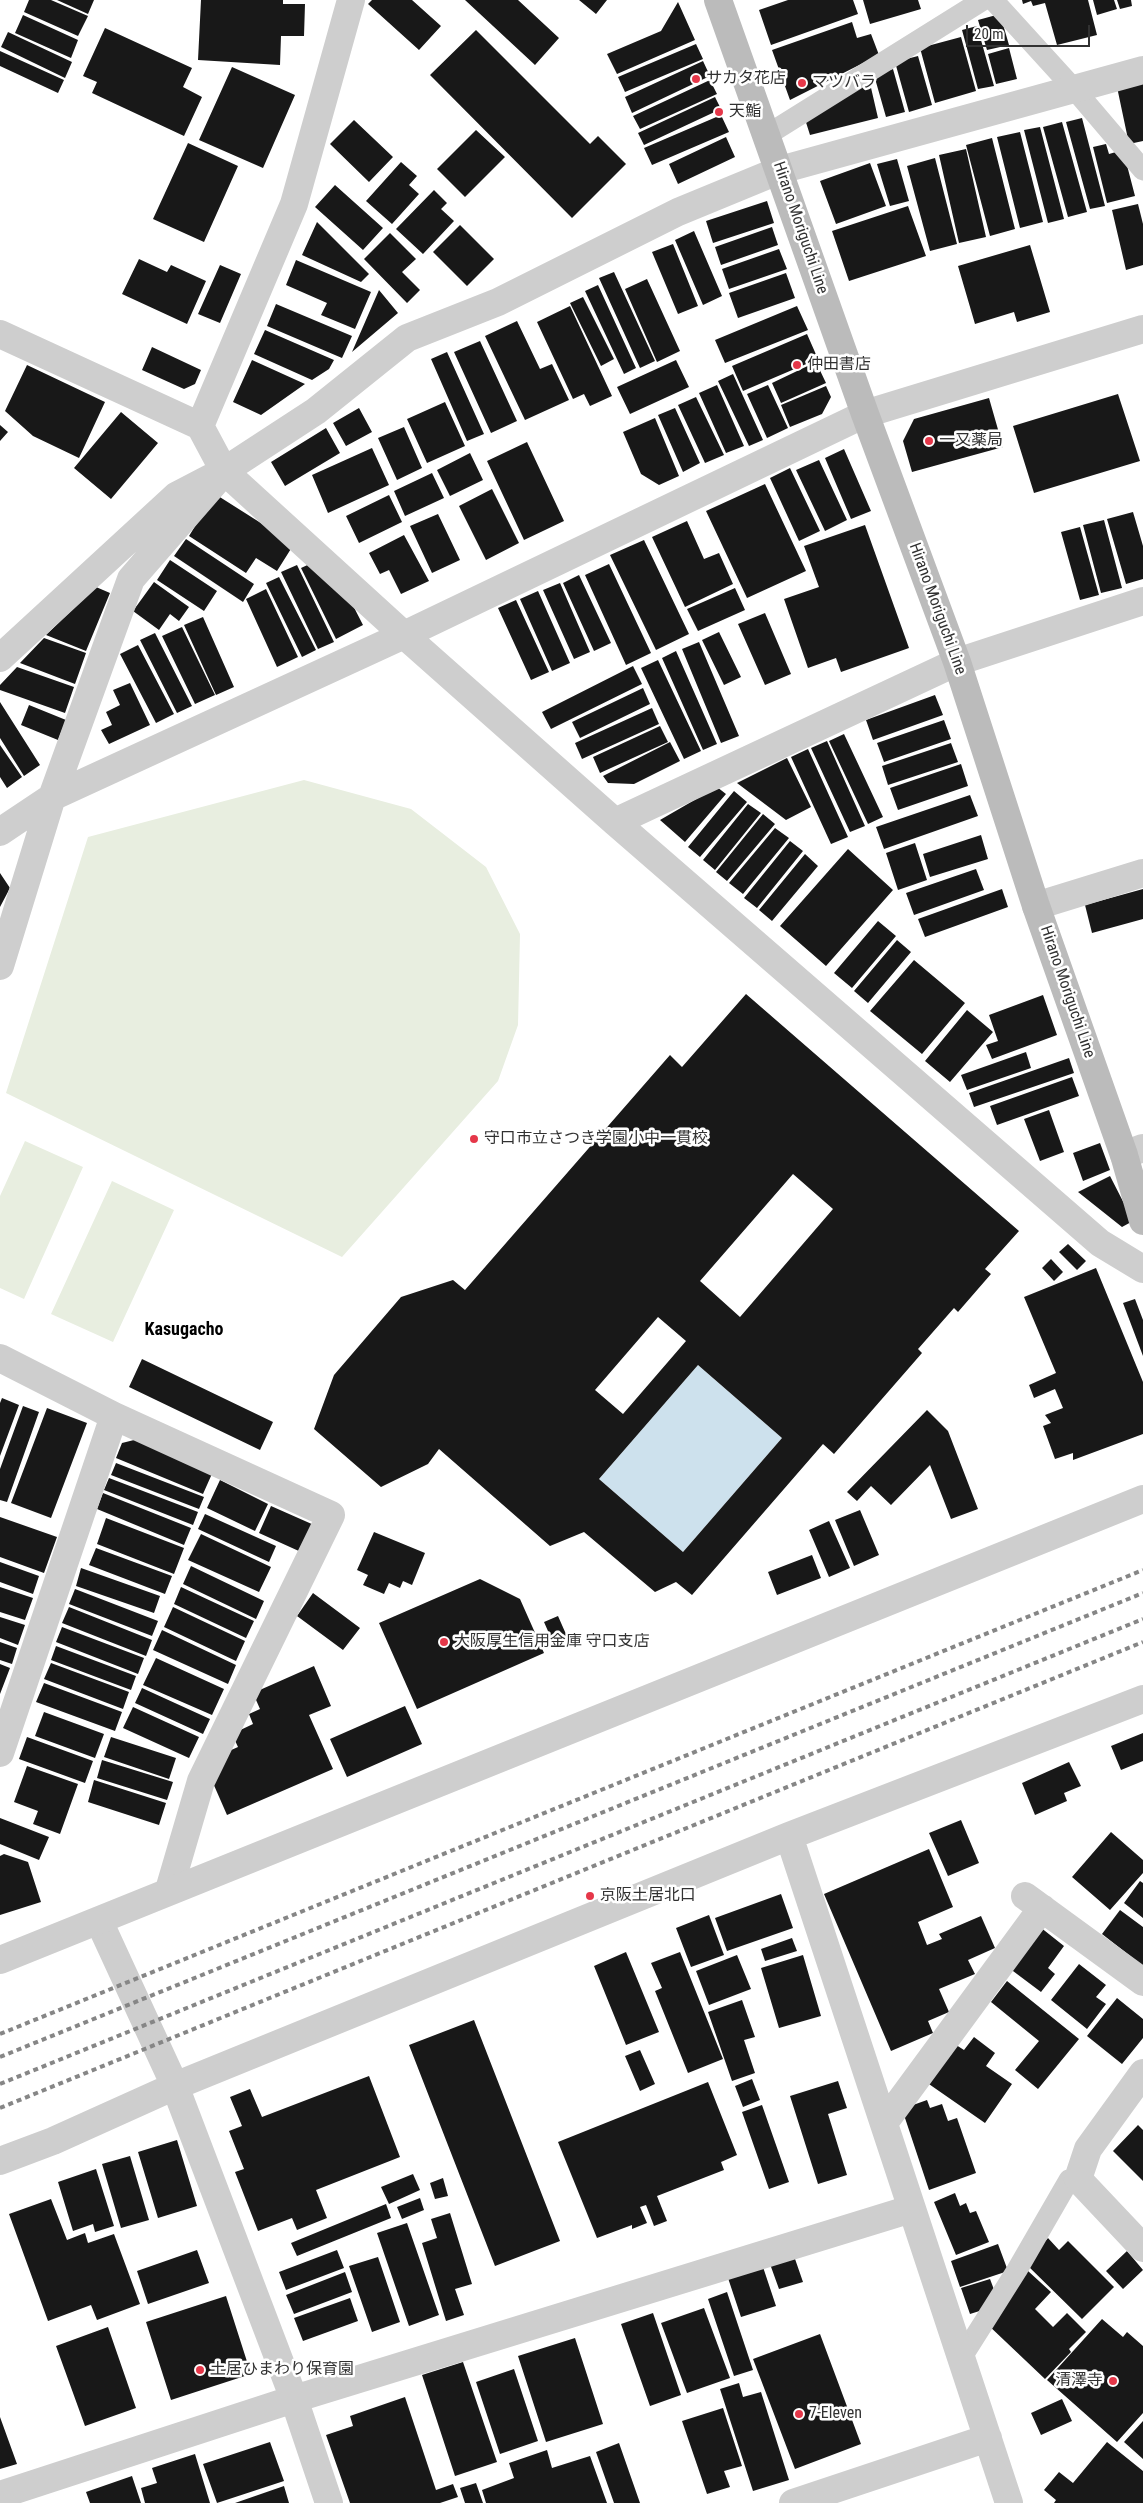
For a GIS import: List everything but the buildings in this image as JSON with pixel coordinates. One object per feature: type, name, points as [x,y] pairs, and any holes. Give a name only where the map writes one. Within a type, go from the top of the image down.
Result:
[{"type":"main road","name":"Hirano Moriguchi Line","points":[[718,0],[780,170],[865,414],[957,662],[1036,906],[1133,1152],[1143,1222]]},
{"type":"street","points":[[200,426],[294,204],[351,0]]},
{"type":"street","points":[[0,658],[176,496],[224,471],[316,411],[407,338],[498,302],[678,212],[780,170],[1143,70]]},
{"type":"street","points":[[0,832],[52,796],[404,635],[865,414],[1143,329]]},
{"type":"street","points":[[0,334],[200,426],[224,471],[404,635],[615,822],[1100,1243],[1143,1269]]},
{"type":"street","points":[[0,966],[52,796],[131,579],[224,471]]},
{"type":"street","points":[[615,822],[957,662],[1143,601]]},
{"type":"street","points":[[1036,906],[1143,873]]},
{"type":"street","points":[[0,1358],[114,1416],[331,1515],[201,1781],[169,1890]]},
{"type":"street","points":[[0,1753],[114,1416]]},
{"type":"street","points":[[0,1960],[99,1921],[169,1890],[1143,1499]]},
{"type":"street","points":[[0,2162],[53,2141],[175,2086],[789,1836],[1143,1699]]},
{"type":"street","points":[[789,1836],[911,2209],[1010,2503]]},
{"type":"street","points":[[884,2123],[1034,1902],[1143,1982]]},
{"type":"street","points":[[99,1921],[175,2086],[294,2399],[328,2503]]},
{"type":"street","points":[[1143,2073],[1088,2149],[1078,2179],[1143,2248]]},
{"type":"street","points":[[0,2496],[294,2399],[911,2209]]},
{"type":"street","points":[[793,2503],[988,2438]]},
{"type":"lane","points":[[767,135],[983,0]]},
{"type":"lane","points":[[993,0],[1075,90],[1143,170]]},
{"type":"lane","points":[[962,2357],[1017,2270],[1069,2180],[1078,2179]]},
{"type":"shaded area","points":[[304,780],[411,809],[486,867],[520,934],[518,1025],[498,1081],[342,1257],[6,1093],[88,837]]},
{"type":"shaded area","points":[[25,1141],[83,1167],[24,1299],[0,1288],[0,1196]]},
{"type":"shaded area","points":[[112,1181],[174,1210],[113,1342],[51,1314]]},
{"type":"water","points":[[698,1365],[782,1438],[683,1552],[599,1479]]},
{"type":"railway","points":[[0,2034],[1143,1570]]},
{"type":"railway","points":[[0,2057],[1143,1593]]},
{"type":"railway","points":[[0,2084],[1143,1619]]},
{"type":"railway","points":[[0,2108],[1143,1642]]},
{"type":"place","name":"サカタ花店","points":[[696,79]]},
{"type":"place","name":"マツバラ","points":[[802,83]]},
{"type":"place","name":"天鮨","points":[[719,112]]},
{"type":"place","name":"仲田書店","points":[[797,365]]},
{"type":"place","name":"一又薬局","points":[[929,441]]},
{"type":"place","name":"守口市立さつき学園小中一貫校","points":[[474,1139]]},
{"type":"place","name":"大阪厚生信用金庫 守口支店","points":[[444,1642]]},
{"type":"place","name":"京阪土居北口","points":[[590,1896]]},
{"type":"place","name":"土居ひまわり保育園","points":[[200,2370]]},
{"type":"place","name":"清澤寺","points":[[1113,2381]]},
{"type":"place","name":"7-Eleven","points":[[799,2414]]},
{"type":"district","name":"Kasugacho","points":[[184,1330]]}]
